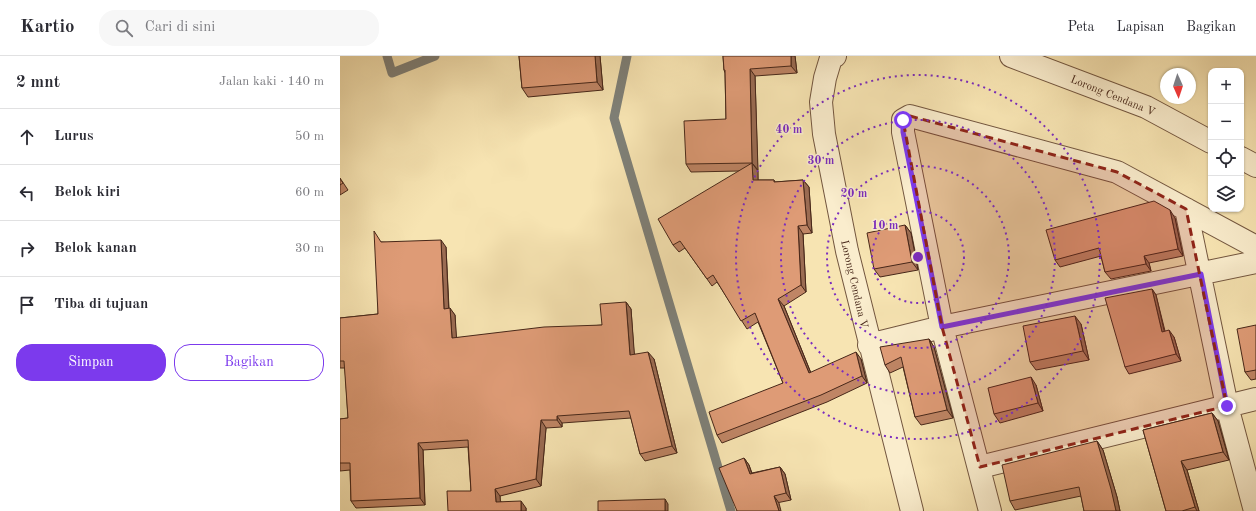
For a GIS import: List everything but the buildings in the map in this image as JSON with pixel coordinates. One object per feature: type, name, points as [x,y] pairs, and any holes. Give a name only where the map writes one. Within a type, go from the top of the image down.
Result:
[{"type":"street","name":"Lorong Cendana V","points":[[1011,56],[1146,107],[1208,140]]},
{"type":"street","name":"Lorong Cendana V","points":[[832,57],[825,78],[821,102],[824,134],[847,251],[869,345],[912,511]]},
{"type":"street","points":[[990,511],[980,467],[942,327],[903,132],[903,120],[906,117],[910,116],[1117,172],[1256,247]]},
{"type":"street","points":[[1244,160],[1256,166]]},
{"type":"street","points":[[1186,209],[1201,274],[1227,406],[1255,511]]},
{"type":"street","points":[[869,345],[942,327],[1256,262]]},
{"type":"street","points":[[980,467],[1256,399]]},
{"type":"highlighted area","points":[[910,116],[1117,172],[1186,209],[1227,406],[980,467],[942,327],[903,120]]},
{"type":"waterway","points":[[387,56],[392,73],[435,56]]},
{"type":"waterway","points":[[627,56],[614,118],[731,511]]},
{"type":"route","points":[[903,120],[903,132],[942,327],[1201,274],[1227,406]]}]
